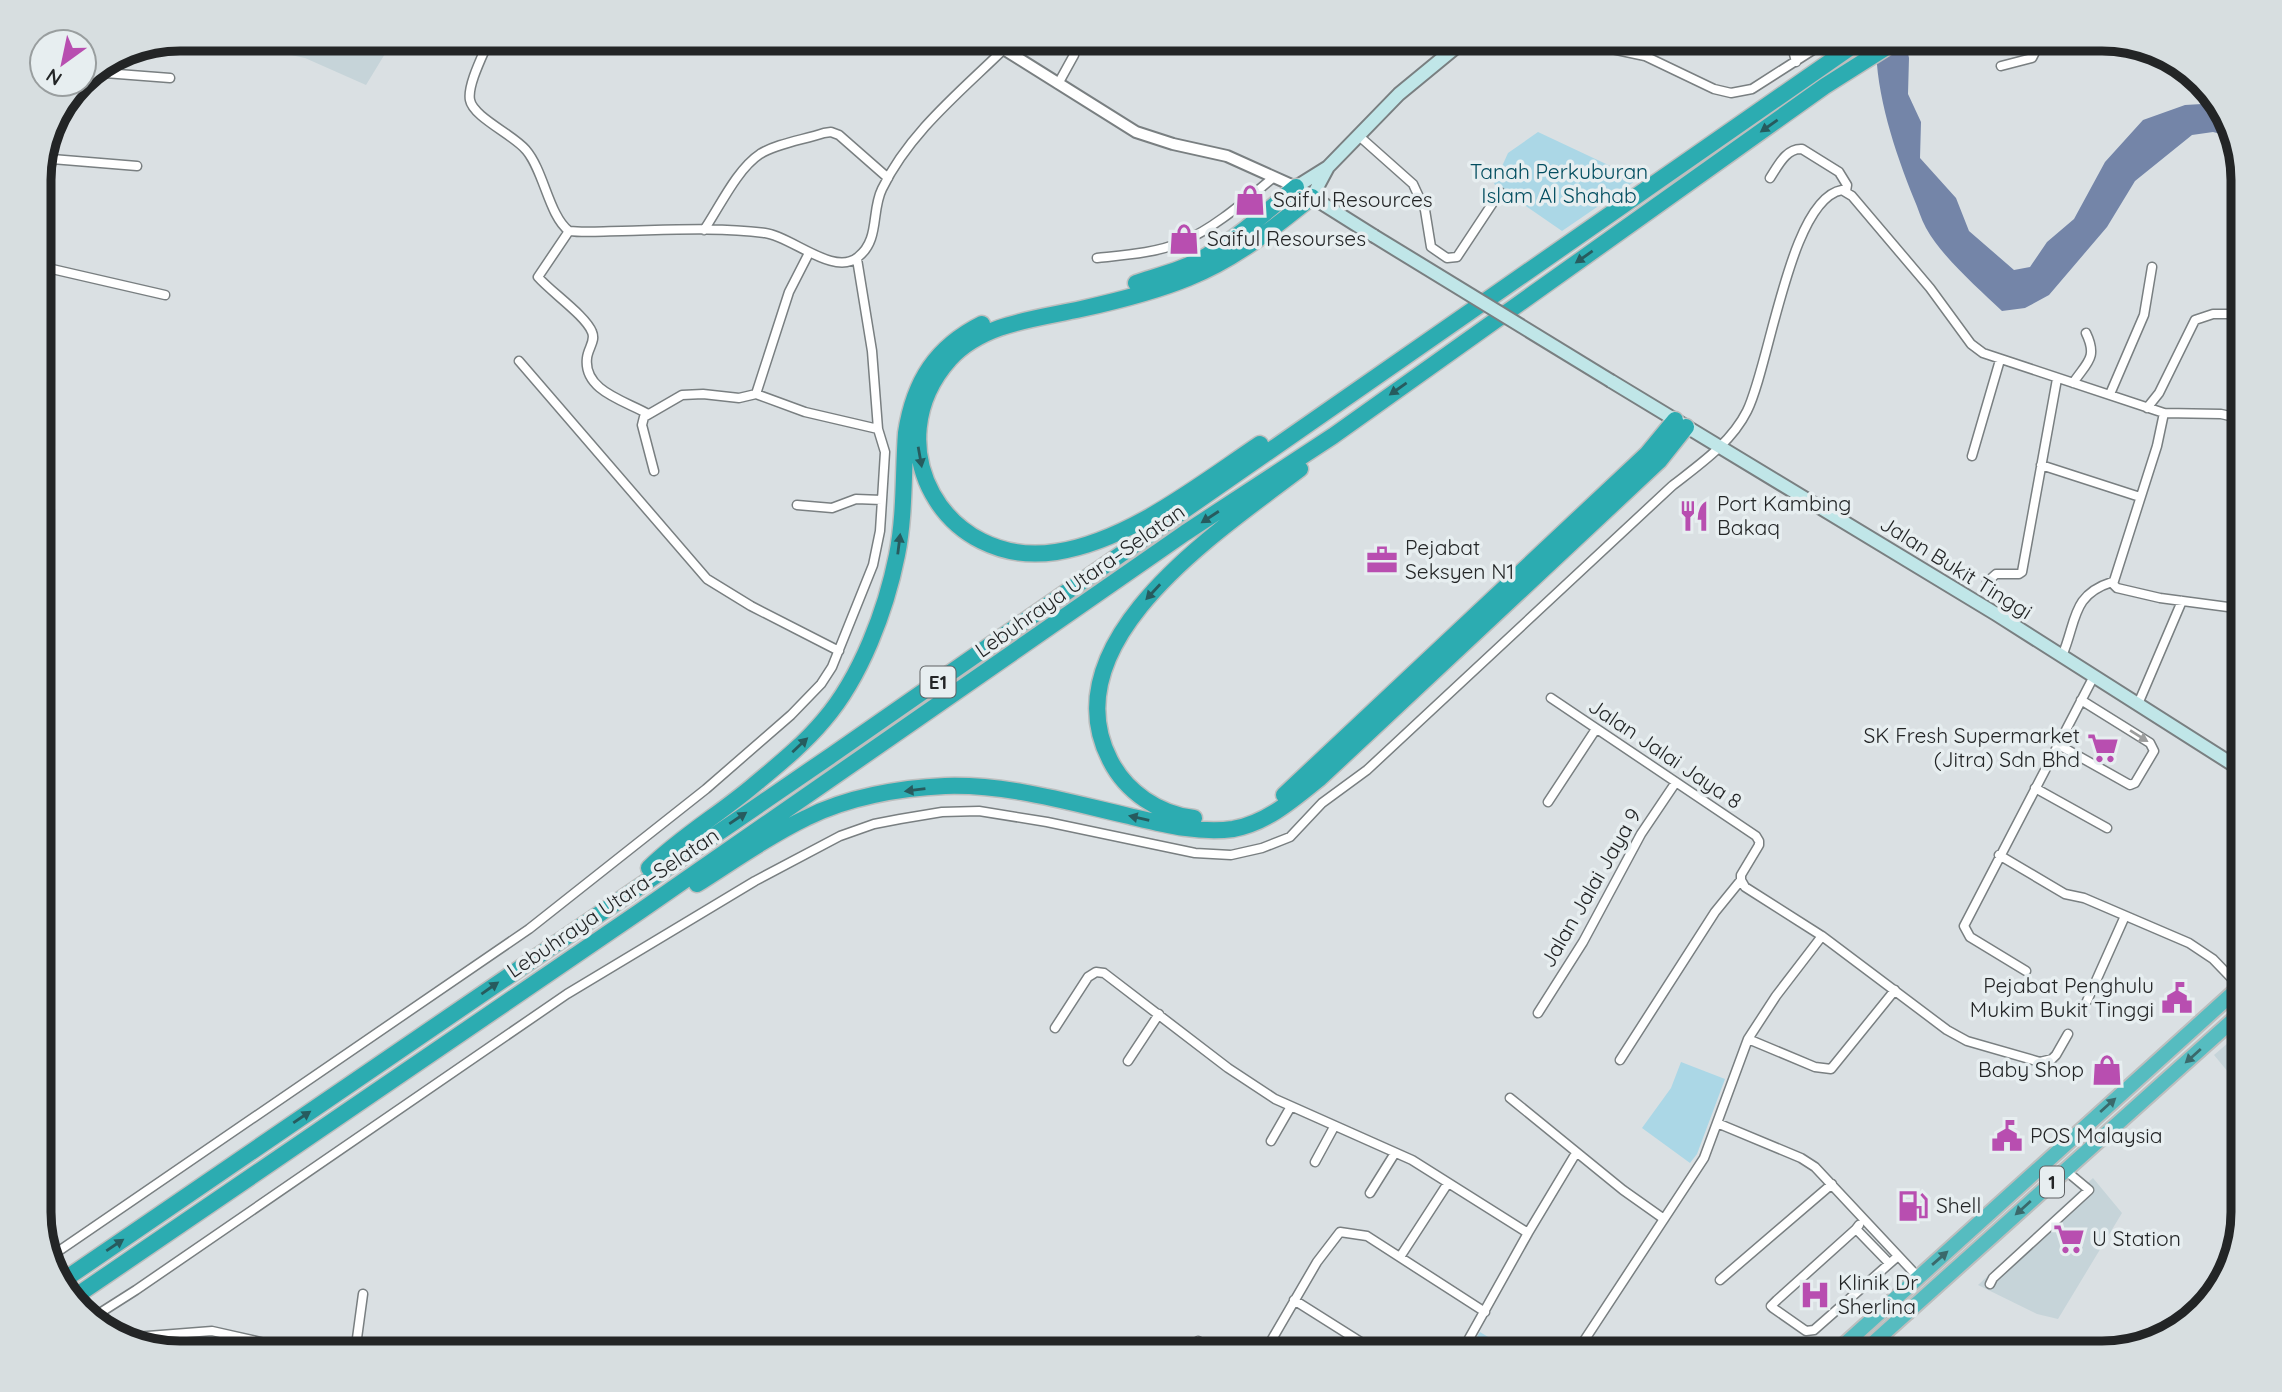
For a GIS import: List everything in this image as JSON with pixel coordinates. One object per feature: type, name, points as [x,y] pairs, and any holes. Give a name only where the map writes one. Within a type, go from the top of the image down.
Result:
[{"type":"highway","name":"Lebuhraya Utara–Selatan","points":[[68,1277],[843,747],[1844,51]]},
{"type":"highway","name":"Lebuhraya Utara–Selatan","points":[[80,1294],[639,912],[1185,533],[1333,436],[1825,86],[1880,51]]},
{"type":"highway","points":[[639,885],[653,864],[803,743],[843,694],[874,632],[886,601],[898,554],[909,413],[917,389],[928,369],[945,348],[986,322],[1112,291],[1181,269],[1208,256],[1248,228],[1296,187]]},
{"type":"highway","points":[[1312,197],[1258,239],[1216,266],[1196,275],[1115,301],[995,328],[964,348],[944,367],[925,400],[920,417],[918,447],[928,488],[942,511],[958,527],[992,547],[1040,555],[1082,547],[1113,535],[1163,507],[1300,418],[1398,360]]},
{"type":"highway","points":[[1333,436],[1317,456],[1181,563],[1141,605],[1113,645],[1098,686],[1096,706],[1101,742],[1121,778],[1136,794],[1158,808],[1178,816],[1226,819],[1242,816],[1283,796],[1681,423]]},
{"type":"highway","points":[[639,912],[654,910],[806,818],[841,804],[888,793],[945,786],[985,787],[1026,792],[1197,830],[1234,829],[1271,814],[1291,802],[1330,769],[1659,461],[1681,423]]},
{"type":"highway","name":"1","points":[[1848,1341],[2231,996]]},
{"type":"highway","name":"1","points":[[1875,1341],[2231,1023]]},
{"type":"main road","points":[[1296,187],[1328,167],[1399,94],[1451,51]]},
{"type":"main road","points":[[1312,197],[1328,167]]},
{"type":"main road","name":"Jalan Bukit Tinggi","points":[[1296,187],[2062,656],[2231,763]]},
{"type":"street","points":[[485,51],[471,88],[470,101],[476,110],[526,150],[540,173],[561,223],[569,231],[742,231],[777,235],[809,253],[839,261],[857,259],[864,251],[873,235],[877,200],[888,178],[915,138],[1002,51]]},
{"type":"street","points":[[1005,51],[1121,124],[1146,136],[1227,156],[1296,187]]},
{"type":"street","points":[[1058,84],[1075,51]]},
{"type":"street","points":[[1621,51],[1645,56],[1714,89],[1731,93],[1752,89],[1811,51]]},
{"type":"street","points":[[1793,51],[1796,61]]},
{"type":"street","points":[[2001,66],[2032,58],[2036,51]]},
{"type":"street","points":[[107,73],[170,78]]},
{"type":"street","points":[[704,230],[754,159],[767,150],[824,133],[839,135],[888,178]]},
{"type":"street","points":[[1359,136],[1413,184],[1425,210],[1431,247],[1447,258],[1457,257],[1500,192]]},
{"type":"street","points":[[1770,178],[1787,155],[1796,148],[1802,149],[1839,172],[1847,185],[1846,191]]},
{"type":"street","points":[[53,158],[137,166]]},
{"type":"street","points":[[1097,258],[1144,252],[1181,243],[1213,224],[1274,177]]},
{"type":"street","points":[[99,1313],[566,994],[779,867],[840,836],[874,824],[960,811],[1016,816],[1204,855],[1241,853],[1290,837],[1322,803],[1367,769],[1672,486],[1720,447],[1736,429],[1751,402],[1770,343],[1791,259],[1818,206],[1825,197],[1835,191],[1846,191],[1852,196],[1930,288],[1975,349],[2000,360],[2164,413],[2231,416]]},
{"type":"street","points":[[569,231],[538,277],[591,330],[593,338],[587,362],[596,385],[648,414]]},
{"type":"street","points":[[756,394],[789,292],[809,253]]},
{"type":"street","points":[[57,1252],[538,923],[706,789],[792,715],[825,679],[873,565],[882,500],[885,452],[878,429],[872,351],[857,259]]},
{"type":"street","points":[[2110,394],[2144,315],[2152,267]]},
{"type":"street","points":[[51,269],[165,295]]},
{"type":"street","points":[[2147,408],[2159,393],[2195,320],[2213,314],[2231,314]]},
{"type":"street","points":[[2073,383],[2092,354],[2093,347],[2086,333]]},
{"type":"street","points":[[1972,456],[2000,360]]},
{"type":"street","points":[[519,361],[707,579],[751,606],[839,651]]},
{"type":"street","points":[[1987,582],[1996,574],[2022,572],[2057,379]]},
{"type":"street","points":[[654,471],[642,421],[648,414],[682,395],[703,394],[739,398],[756,394],[805,412],[878,429]]},
{"type":"street","points":[[2112,582],[2157,446],[2164,413]]},
{"type":"street","points":[[2041,466],[2140,496]]},
{"type":"street","points":[[797,505],[832,508],[856,499],[882,500]]},
{"type":"street","points":[[2062,656],[2082,601],[2096,587],[2112,582]]},
{"type":"street","points":[[2112,582],[2114,586],[2129,591],[2231,607]]},
{"type":"street","points":[[2138,704],[2182,601]]},
{"type":"street","points":[[2026,971],[1970,937],[1964,930],[1965,920],[2094,676]]},
{"type":"street","name":"Jalan Jalai Jaya 8","points":[[1551,698],[1747,829],[1759,841],[1741,880]]},
{"type":"street","points":[[2057,744],[2130,785],[2135,783],[2154,751],[2150,743],[2081,700]]},
{"type":"street","points":[[1548,802],[1596,729]]},
{"type":"street","name":"Jalan Jalai Jaya 9","points":[[1538,1013],[1583,943],[1641,834],[1676,782]]},
{"type":"street","points":[[2035,788],[2106,828]]},
{"type":"street","points":[[1999,855],[2065,894],[2084,898],[2189,943],[2213,959],[2231,976]]},
{"type":"street","points":[[1620,1060],[1715,912],[1741,880],[1745,887],[1822,936],[1957,1036],[1981,1046],[2040,1062],[2052,1059],[2068,1034]]},
{"type":"street","points":[[2087,1001],[2125,916]]},
{"type":"street","points":[[1584,1341],[1704,1158],[1748,1039],[1776,996],[1822,936]]},
{"type":"street","points":[[1055,1028],[1084,983],[1096,972],[1110,977],[1228,1068],[1290,1108],[1395,1153],[1528,1233]]},
{"type":"street","points":[[1748,1039],[1815,1067],[1831,1069],[1895,990]]},
{"type":"street","points":[[1128,1061],[1159,1014]]},
{"type":"street","points":[[1510,1098],[1576,1153],[1664,1219]]},
{"type":"street","points":[[1270,1141],[1290,1108]]},
{"type":"street","points":[[1717,1123],[1801,1158],[1815,1167],[1918,1277]]},
{"type":"street","points":[[1315,1162],[1334,1126]]},
{"type":"street","points":[[1370,1193],[1395,1153]]},
{"type":"street","points":[[1468,1341],[1576,1153]]},
{"type":"street","points":[[1990,1284],[1993,1278],[2089,1190],[2065,1170]]},
{"type":"street","points":[[1400,1257],[1448,1183]]},
{"type":"street","points":[[1720,1280],[1832,1185]]},
{"type":"street","points":[[1863,1220],[1771,1306],[1806,1331],[1814,1330],[1898,1256]]},
{"type":"street","points":[[1856,1229],[1889,1264]]},
{"type":"street","points":[[1271,1341],[1317,1262],[1340,1232],[1345,1231],[1367,1237],[1485,1312]]},
{"type":"street","points":[[357,1341],[363,1294]]},
{"type":"street","points":[[1294,1300],[1359,1341]]},
{"type":"street","points":[[144,1336],[199,1330],[218,1331],[259,1341]]},
{"type":"street","points":[[164,1335],[164,1340]]},
{"type":"shaded area","points":[[272,51],[387,51],[366,85],[305,58]]},
{"type":"shaded area","points":[[1877,51],[1908,51],[1908,94],[1921,122],[1920,158],[1956,198],[1969,231],[2014,270],[2030,267],[2047,242],[2074,219],[2105,162],[2143,120],[2185,105],[2207,104],[2223,134],[2213,132],[2192,135],[2135,181],[2107,227],[2049,295],[2025,308],[2002,311],[1951,261],[1924,225],[1887,120]]},
{"type":"shaded area","points":[[2231,1040],[2231,1076],[2214,1055]]},
{"type":"shaded area","points":[[2093,1178],[2122,1213],[2058,1319],[2037,1314],[1978,1285]]},
{"type":"green space","name":"Tanah Perkuburan Islam Al Shahab","points":[[1538,132],[1638,179],[1562,231],[1494,184],[1508,153]]},
{"type":"green space","points":[[1681,1062],[1725,1079],[1697,1154],[1690,1163],[1642,1128],[1671,1088]]},
{"type":"green space","points":[[1480,1332],[1495,1341],[1474,1341]]},
{"type":"place","name":"Saiful Resources","points":[[1250,200]]},
{"type":"place","name":"Saiful Resourses","points":[[1184,239]]},
{"type":"place","name":"Port Kambing Bakaq","points":[[1694,516]]},
{"type":"place","name":"Pejabat Seksyen N1","points":[[1382,560]]},
{"type":"place","name":"SK Fresh Supermarket (Jitra) Sdn Bhd","points":[[2103,748]]},
{"type":"place","name":"Pejabat Penghulu Mukim Bukit Tinggi","points":[[2177,998]]},
{"type":"place","name":"Baby Shop","points":[[2107,1070]]},
{"type":"place","name":"POS Malaysia","points":[[2007,1136]]},
{"type":"place","name":"Shell","points":[[1913,1206]]},
{"type":"place","name":"U Station","points":[[2069,1239]]},
{"type":"place","name":"Klinik Dr Sherlina","points":[[1815,1295]]}]
